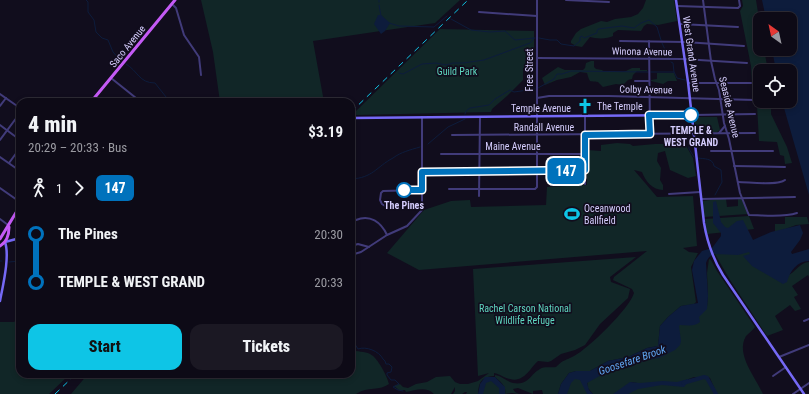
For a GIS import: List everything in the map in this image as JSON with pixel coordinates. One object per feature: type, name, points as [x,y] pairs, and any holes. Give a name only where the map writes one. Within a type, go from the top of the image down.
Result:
[{"type":"main road","name":"Saco Avenue","points":[[94,98],[174,0]]},
{"type":"main road","points":[[5,242],[2,241],[1,237],[16,213]]},
{"type":"main road","points":[[0,246],[5,242],[9,225]]},
{"type":"street","name":"Free Street","points":[[479,189],[537,188],[537,0]]},
{"type":"street","points":[[566,0],[609,2]]},
{"type":"street","name":"West Grand Avenue","points":[[676,0],[686,60],[693,134],[705,228],[711,250],[726,280],[779,357]]},
{"type":"street","name":"Seaside Avenue","points":[[703,0],[716,84],[721,99],[725,126],[742,198],[749,215],[797,214]]},
{"type":"street","points":[[677,6],[740,7],[739,0]]},
{"type":"street","points":[[172,4],[176,8],[184,35],[199,57],[201,75]]},
{"type":"street","points":[[479,12],[537,16]]},
{"type":"street","points":[[680,24],[738,27]]},
{"type":"street","points":[[620,41],[709,43],[744,46]]},
{"type":"street","points":[[649,41],[650,134]]},
{"type":"street","name":"Winona Avenue","points":[[537,58],[686,60],[747,63]]},
{"type":"street","points":[[111,78],[135,98]]},
{"type":"street","points":[[635,81],[649,81]]},
{"type":"street","points":[[688,83],[751,83]]},
{"type":"street","points":[[0,94],[16,105]]},
{"type":"street","name":"Colby Avenue","points":[[537,98],[550,96],[753,100]]},
{"type":"street","points":[[0,106],[6,98]]},
{"type":"street","name":"Temple Avenue","points":[[356,118],[755,114]]},
{"type":"street","points":[[479,196],[480,116]]},
{"type":"street","points":[[585,116],[586,184]]},
{"type":"street","points":[[355,254],[361,252],[387,235],[409,224],[422,210],[422,117]]},
{"type":"street","points":[[0,140],[16,119]]},
{"type":"street","points":[[0,125],[16,137]]},
{"type":"street","points":[[718,134],[725,126]]},
{"type":"street","name":"Randall Avenue","points":[[452,135],[755,133]]},
{"type":"street","points":[[711,151],[773,151]]},
{"type":"street","points":[[9,163],[16,153]]},
{"type":"street","name":"Maine Avenue","points":[[441,154],[586,154]]},
{"type":"street","points":[[0,157],[16,168]]},
{"type":"street","points":[[734,166],[785,167]]},
{"type":"street","points":[[422,172],[585,170]]},
{"type":"street","points":[[738,182],[779,183],[785,180]]},
{"type":"street","points":[[0,188],[16,199]]},
{"type":"street","points":[[449,189],[479,189]]},
{"type":"street","points":[[422,190],[383,191],[381,193],[380,200],[381,204],[384,206],[422,205]]},
{"type":"street","points":[[669,194],[700,192]]},
{"type":"street","points":[[701,199],[795,198]]},
{"type":"street","points":[[356,220],[364,218],[373,220],[380,224],[387,235]]},
{"type":"street","points":[[0,220],[9,225]]},
{"type":"street","points":[[1,237],[15,239]]},
{"type":"street","points":[[0,301],[6,257],[5,242],[15,239]]},
{"type":"street","points":[[355,245],[358,244],[369,247]]},
{"type":"street","points":[[804,321],[809,319]]},
{"type":"street","points":[[804,394],[779,357],[809,345]]},
{"type":"street","points":[[773,376],[786,367]]},
{"type":"street","points":[[793,394],[809,384]]},
{"type":"green space","points":[[201,0],[460,0],[435,23],[313,41],[323,98],[219,98],[213,52]]},
{"type":"green space","points":[[646,0],[674,0],[677,21],[658,25],[647,24],[641,31],[618,30],[613,33],[613,36],[608,38],[590,37],[582,47],[571,43],[576,33],[581,29],[601,21],[607,22],[638,14],[643,8]]},
{"type":"green space","points":[[742,0],[756,0],[758,12],[753,12],[753,56],[765,56],[767,64],[753,64],[753,85],[751,66],[740,11],[743,6]]},
{"type":"green space","name":"Guild Park","points":[[440,29],[534,31],[534,67],[523,68],[523,80],[492,109],[491,112],[356,115],[355,112]]},
{"type":"green space","points":[[594,61],[594,67],[596,69],[604,72],[624,72],[632,68],[640,68],[640,70],[647,71],[637,71],[633,75],[632,79],[628,80],[623,85],[616,84],[603,87],[598,82],[590,81],[587,73],[580,72],[571,77],[557,80],[545,85],[542,78],[558,67],[565,70],[583,70],[586,63]]},
{"type":"green space","points":[[657,73],[674,73],[677,81],[668,81],[663,84],[651,81],[657,79]]},
{"type":"green space","points":[[757,108],[771,108],[771,114],[787,147],[792,163],[785,164],[784,156],[780,155],[777,142],[759,141]]},
{"type":"green space","points":[[694,117],[717,117],[720,130],[717,132],[696,132]]},
{"type":"green space","points":[[617,143],[630,144],[633,146],[685,144],[693,158],[696,176],[688,178],[670,170],[665,151],[658,153],[657,161],[661,168],[660,180],[663,185],[663,190],[653,187],[647,182],[642,172],[634,170],[657,197],[693,196],[697,246],[683,248],[689,252],[698,253],[691,267],[696,302],[694,304],[681,306],[660,326],[658,346],[647,348],[628,357],[608,361],[590,371],[576,371],[569,373],[561,384],[558,394],[543,394],[542,390],[533,391],[533,394],[518,388],[513,389],[519,394],[505,394],[504,387],[495,375],[513,383],[523,383],[542,368],[556,367],[563,361],[574,356],[608,328],[631,300],[634,293],[632,289],[613,280],[614,277],[647,251],[419,270],[387,253],[424,210],[451,201],[470,200],[471,207],[546,205],[547,187],[587,185],[587,150],[601,151],[601,145]]},
{"type":"green space","points":[[726,199],[727,207],[738,206],[738,199],[742,199],[748,214],[704,217],[702,201]]},
{"type":"green space","points":[[749,216],[754,229],[707,234],[705,219]]},
{"type":"green space","points":[[785,217],[807,217],[809,224],[796,225],[775,233],[775,224],[785,224]]},
{"type":"green space","points":[[750,250],[787,276],[800,265],[809,262],[809,277],[808,275],[792,286],[798,295],[794,297],[801,309],[795,311],[790,305],[775,316],[783,330],[767,336],[730,280],[715,254]]},
{"type":"green space","name":"Rachel Carson National Wildlife Refuge","points":[[636,257],[610,277],[611,282],[630,289],[628,298],[600,324],[585,345],[561,354],[551,361],[538,361],[523,377],[519,379],[515,380],[494,373],[494,376],[483,379],[479,386],[478,394],[466,394],[467,392],[465,392],[462,394],[453,394],[455,387],[451,394],[434,394],[424,389],[406,392],[405,390],[399,390],[394,386],[400,384],[403,387],[408,388],[416,384],[427,382],[436,377],[450,376],[455,382],[460,384],[468,384],[478,381],[489,373],[478,376],[473,269]]},
{"type":"green space","points":[[709,259],[755,327],[746,336],[743,343],[743,350],[748,366],[763,394],[717,394],[710,378],[705,376],[701,378],[694,377],[678,383],[632,382],[614,394],[593,394],[588,388],[587,381],[608,369],[655,358],[676,325],[696,320],[707,306],[707,273]]},
{"type":"green space","points":[[16,321],[16,378],[66,378],[49,394],[0,394],[0,322]]},
{"type":"green space","points":[[355,351],[366,352],[373,356],[382,368],[389,384],[382,387],[365,390],[356,394],[71,394],[85,378],[355,378]]},
{"type":"green space","points":[[578,376],[589,394],[564,394],[568,381]]},
{"type":"green space","points":[[701,378],[708,379],[716,394],[621,394],[642,386],[687,382]]},
{"type":"green space","points":[[489,379],[499,385],[501,394],[481,394],[482,386]]},
{"type":"water","points":[[762,0],[809,0],[809,195],[784,108],[797,108],[797,64],[775,64],[773,56],[797,56],[797,12],[765,12]]},
{"type":"water","points":[[378,15],[381,15],[390,23],[381,34],[374,24]]},
{"type":"water","name":"Goosefare Brook","points":[[716,201],[721,222],[725,227],[728,228],[737,221],[743,220],[753,240],[771,232],[800,225],[803,233],[800,240],[791,252],[792,254],[809,249],[809,261],[805,261],[795,267],[787,282],[783,284],[752,266],[743,256],[750,254],[749,252],[738,255],[715,254],[711,256],[708,258],[706,263],[708,296],[707,309],[699,317],[700,322],[698,324],[679,326],[681,341],[680,345],[675,350],[659,358],[646,360],[627,368],[612,369],[587,383],[589,390],[593,394],[587,394],[580,380],[575,379],[571,383],[567,394],[558,394],[561,384],[569,373],[576,371],[590,371],[608,361],[628,357],[647,348],[658,346],[660,326],[668,317],[681,306],[698,303],[692,270],[694,261],[702,251],[712,248],[721,236],[721,233],[713,223],[713,202]]},
{"type":"water","points":[[485,377],[495,377],[505,387],[505,394],[499,394],[499,388],[491,381],[486,383],[483,394],[478,394],[480,384]]},
{"type":"water","points":[[688,379],[688,382],[684,387],[662,385],[638,389],[628,394],[613,394],[630,382],[677,382]]},
{"type":"waterway","points":[[86,0],[88,2],[88,12],[94,20],[96,32],[102,38],[108,40],[113,52],[120,60]]},
{"type":"waterway","points":[[379,5],[381,16]]},
{"type":"waterway","points":[[389,23],[399,26],[434,27],[447,16]]},
{"type":"waterway","points":[[451,19],[471,30],[490,32],[505,31],[515,40],[535,38]]},
{"type":"waterway","points":[[539,38],[557,40],[561,44],[574,46],[580,41],[580,37],[582,36],[584,38],[597,33],[598,29],[622,26],[634,28],[649,20],[657,27],[661,40]]},
{"type":"waterway","points":[[399,73],[403,74],[422,64],[436,63],[446,65],[484,60],[530,43],[533,38]]},
{"type":"waterway","points":[[662,43],[669,58]]},
{"type":"waterway","points":[[671,62],[673,63],[674,72]]},
{"type":"waterway","points":[[126,64],[145,81],[155,83],[167,98]]},
{"type":"waterway","points":[[538,88],[554,79],[557,74],[571,71],[648,72]]},
{"type":"waterway","points":[[651,72],[674,72],[677,78],[685,80]]},
{"type":"waterway","points":[[465,114],[470,108],[489,105],[495,99],[510,90],[514,92],[535,89]]},
{"type":"waterway","points":[[428,144],[448,127],[465,119]]},
{"type":"waterway","points":[[689,142],[689,149],[694,157]]},
{"type":"waterway","points":[[355,178],[364,177],[374,172],[387,161],[399,154],[420,147]]},
{"type":"waterway","points":[[698,158],[710,160],[714,166],[721,170],[722,182],[715,195]]},
{"type":"waterway","points":[[9,262],[16,261]]},
{"type":"waterway","points":[[355,344],[358,349],[365,348],[379,354],[386,364],[389,364],[392,367],[391,372],[387,373],[387,375],[391,380],[395,380],[399,384],[393,387],[403,391]]},
{"type":"waterway","points":[[683,383],[704,377],[707,378],[716,394]]},
{"type":"railway","points":[[355,108],[468,0]]},
{"type":"railway","points":[[55,394],[72,378]]},
{"type":"bus line","name":"147","points":[[404,190],[422,190],[422,172],[585,170],[585,135],[650,134],[649,115],[691,115]]},
{"type":"place","name":"The Temple","points":[[585,106]]},
{"type":"place","name":"TEMPLE & WEST GRAND","points":[[691,115]]},
{"type":"place","name":"The Pines","points":[[404,190]]},
{"type":"place","name":"Oceanwood Ballfield","points":[[572,214]]}]
